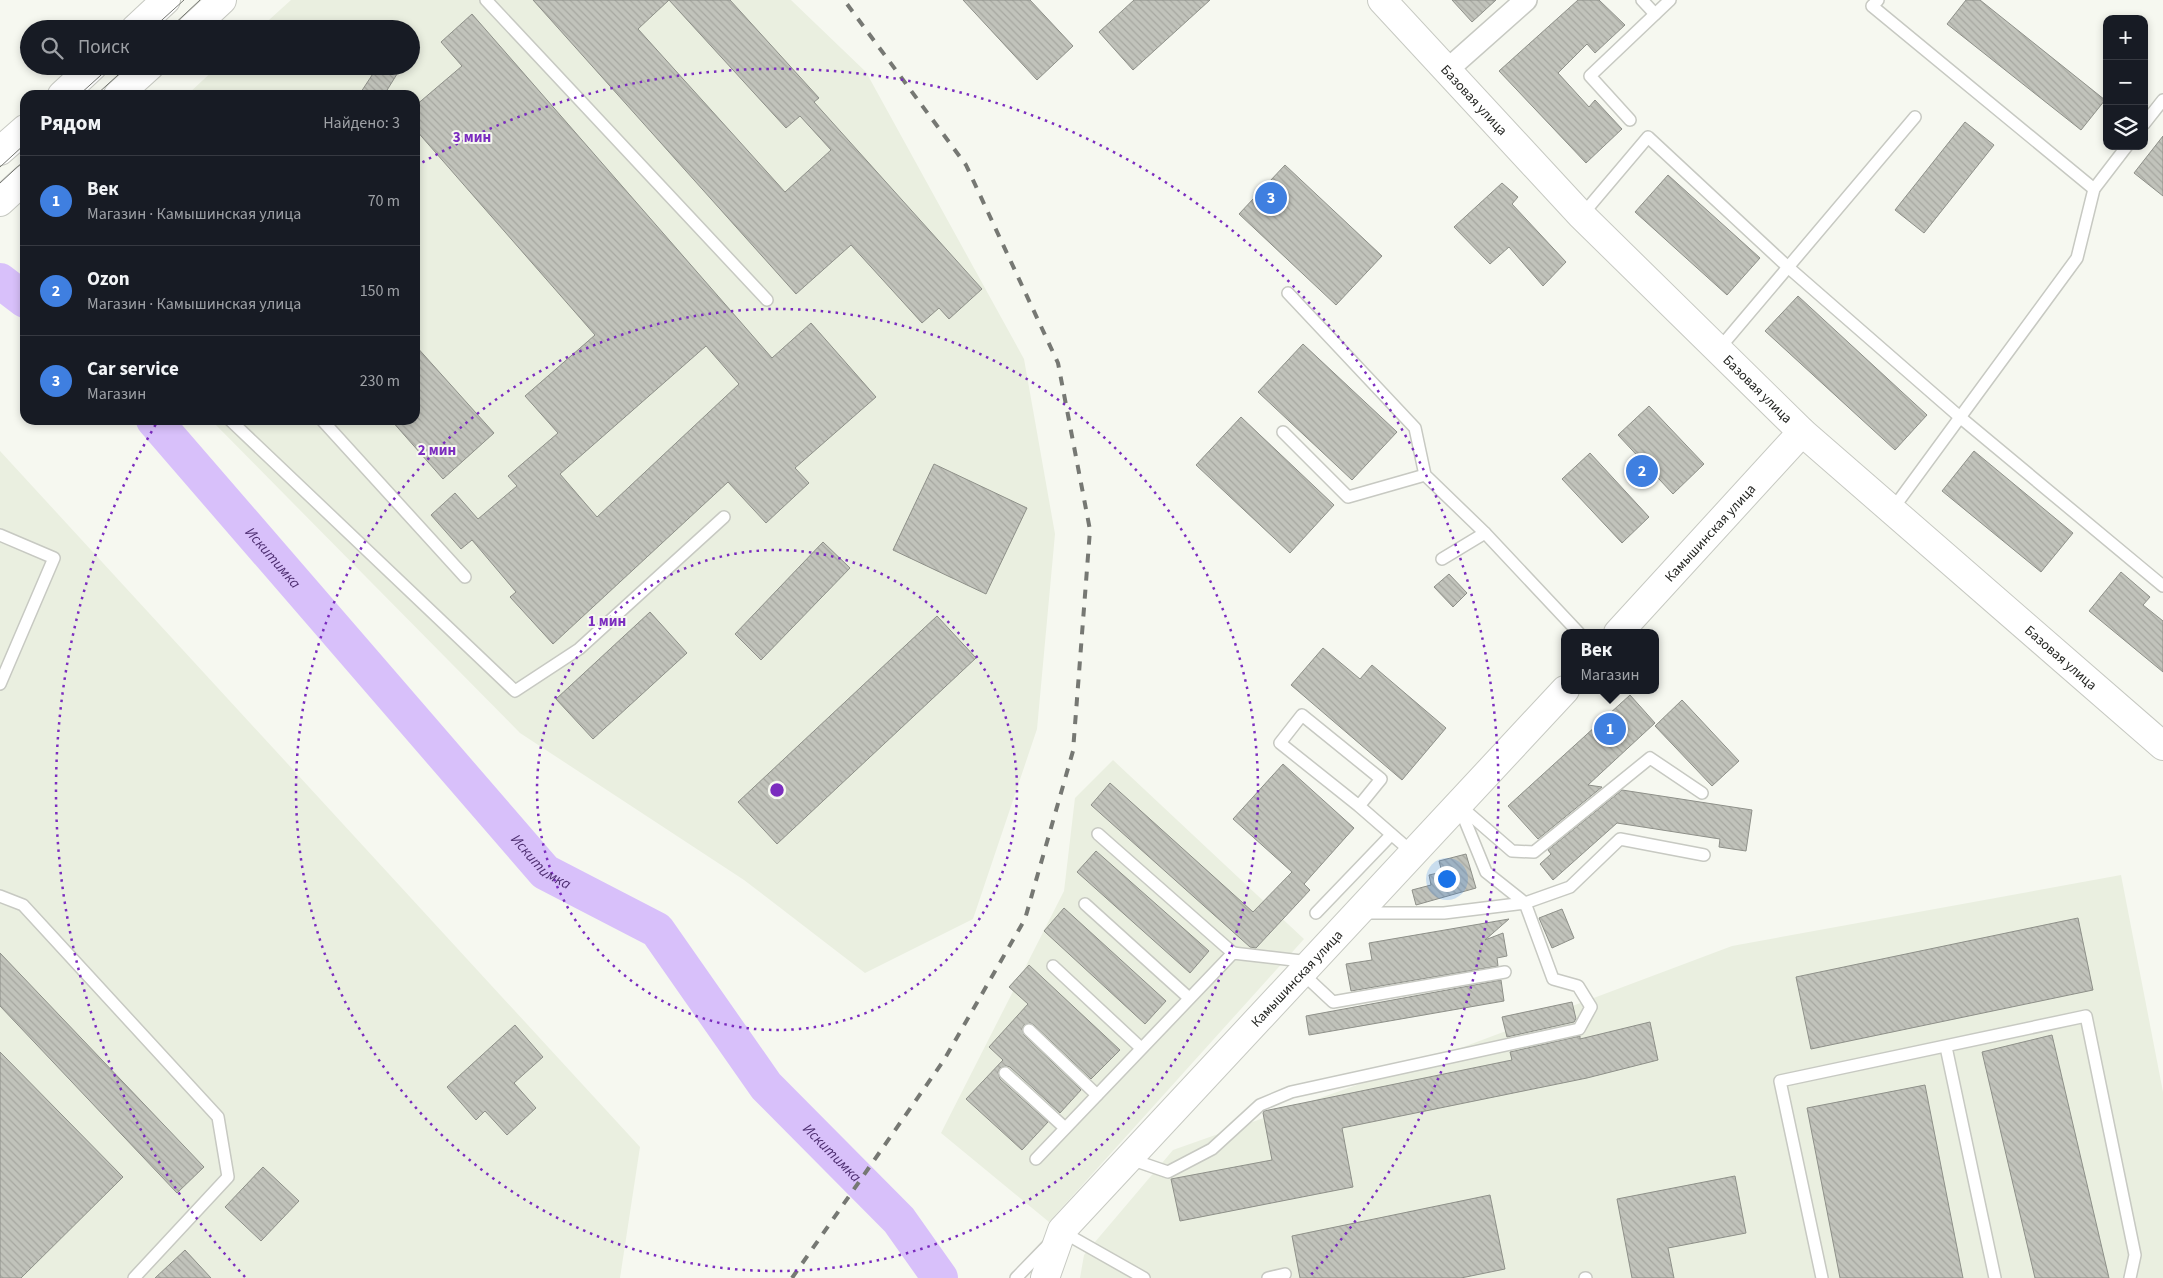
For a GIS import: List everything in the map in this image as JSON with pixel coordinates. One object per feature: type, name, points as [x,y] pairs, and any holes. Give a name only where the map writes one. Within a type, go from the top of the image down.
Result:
[{"type":"main road","points":[[145,20],[166,0]]},
{"type":"main road","points":[[201,20],[222,0]]},
{"type":"main road","name":"Базовая улица","points":[[1382,0],[1581,215],[1802,432],[1891,512],[2163,746]]},
{"type":"main road","points":[[68,90],[84,75]]},
{"type":"main road","points":[[124,90],[140,75]]},
{"type":"main road","points":[[0,151],[20,134]]},
{"type":"main road","points":[[0,202],[20,184]]},
{"type":"main road","name":"Камышинская улица","points":[[1622,629],[1802,432]]},
{"type":"main road","name":"Камышинская улица","points":[[1045,1278],[1062,1230],[1561,694]]},
{"type":"street","points":[[1446,71],[1526,0]]},
{"type":"lane","points":[[486,0],[767,300]]},
{"type":"lane","points":[[1642,0],[1654,14]]},
{"type":"lane","points":[[1630,120],[1590,76],[1670,0]]},
{"type":"lane","points":[[1878,0],[1872,6],[2094,189]]},
{"type":"lane","points":[[2148,119],[2163,100]]},
{"type":"lane","points":[[1718,350],[1915,117]]},
{"type":"lane","points":[[1581,215],[1648,137],[1789,268],[1961,418],[2163,586]]},
{"type":"lane","points":[[1891,512],[2076,258],[2094,189],[2124,150]]},
{"type":"lane","points":[[1288,293],[1415,428],[1425,475],[1485,533],[1575,629]]},
{"type":"lane","points":[[235,425],[515,691],[579,649],[724,517]]},
{"type":"lane","points":[[327,425],[465,577]]},
{"type":"lane","points":[[1282,432],[1348,497],[1425,475]]},
{"type":"lane","points":[[1442,559],[1485,533]]},
{"type":"lane","points":[[0,536],[54,558],[0,684]]},
{"type":"lane","points":[[1359,806],[1381,779],[1302,715],[1280,743],[1359,806],[1413,853]]},
{"type":"lane","points":[[1458,805],[1512,850],[1534,852],[1650,758],[1702,793]]},
{"type":"lane","points":[[1129,1159],[1168,1172],[1212,1149],[1260,1105],[1291,1092],[1579,1029],[1591,1007],[1578,986],[1553,979],[1525,903],[1486,872],[1458,805]]},
{"type":"lane","points":[[1098,834],[1233,953],[1307,967],[1334,1002],[1505,972]]},
{"type":"lane","points":[[1316,913],[1391,834]]},
{"type":"lane","points":[[1357,913],[1444,913],[1525,903],[1570,887],[1620,839],[1704,855]]},
{"type":"lane","points":[[0,896],[23,905],[218,1117],[228,1177],[134,1278]]},
{"type":"lane","points":[[1084,904],[1189,998]]},
{"type":"lane","points":[[1036,1159],[1233,953]]},
{"type":"lane","points":[[1053,966],[1141,1048]]},
{"type":"lane","points":[[1822,1278],[1780,1081],[2086,1016],[2135,1255],[2130,1278]]},
{"type":"lane","points":[[1030,1030],[1097,1095]]},
{"type":"lane","points":[[1946,1047],[1995,1278]]},
{"type":"lane","points":[[1005,1073],[1065,1128]]},
{"type":"lane","points":[[1016,1278],[1062,1230],[1144,1278]]},
{"type":"lane","points":[[1268,1278],[1284,1274]]},
{"type":"shaded area","points":[[291,0],[791,0],[866,72],[1024,359],[1055,534],[1037,729],[973,919],[865,973],[744,880],[520,733],[216,425],[420,425],[420,90],[192,90],[208,75],[420,75],[420,20],[269,20]]},
{"type":"shaded area","points":[[0,451],[640,1147],[620,1278],[0,1278]]},
{"type":"shaded area","points":[[1113,760],[1304,939],[1049,1222],[941,1133],[1064,891],[1075,798]]},
{"type":"shaded area","points":[[2121,875],[2163,1092],[2163,1278],[1080,1278],[1084,1255],[1173,1150],[1450,1052],[1732,946]]},
{"type":"building","points":[[533,0],[669,0],[730,0],[819,98],[814,102],[982,289],[949,319],[939,308],[922,323],[851,245],[796,294]],"holes":[[[669,0],[786,128],[800,116],[831,150],[785,192],[638,29]]]},
{"type":"building","points":[[963,0],[1030,0],[1073,46],[1037,80]]},
{"type":"building","points":[[1134,0],[1210,0],[1133,70],[1099,32]]},
{"type":"building","points":[[1452,0],[1496,0],[1472,22]]},
{"type":"building","points":[[1578,0],[1599,0],[1625,25],[1595,53],[1587,44],[1558,73],[1589,107],[1595,100],[1622,129],[1586,163],[1499,71]]},
{"type":"building","points":[[1966,0],[1980,0],[2103,98],[2103,102],[2081,130],[1947,24]]},
{"type":"building","points":[[472,14],[772,358],[811,323],[876,397],[795,468],[809,483],[766,523],[728,482],[553,644],[510,597],[516,592],[472,540],[461,549],[431,515],[455,493],[478,519],[517,486],[508,476],[558,433],[525,396],[595,335],[420,135],[420,102],[462,66],[441,42]],"holes":[[[706,346],[739,384],[597,517],[560,474]]]},
{"type":"building","points":[[372,75],[396,75],[387,90],[362,90]]},
{"type":"building","points":[[1965,122],[1994,145],[1924,233],[1895,210]]},
{"type":"building","points":[[2163,136],[2163,196],[2134,173]]},
{"type":"building","points":[[1285,165],[1382,256],[1336,305],[1239,214]]},
{"type":"building","points":[[1668,175],[1760,258],[1727,295],[1635,212]]},
{"type":"building","points":[[1502,183],[1518,197],[1512,204],[1566,262],[1543,286],[1509,247],[1490,264],[1454,227]]},
{"type":"building","points":[[1798,296],[1927,415],[1895,450],[1765,331]]},
{"type":"building","points":[[1303,344],[1397,432],[1352,480],[1258,392]]},
{"type":"building","points":[[420,351],[494,433],[443,479],[395,425],[420,425]]},
{"type":"building","points":[[1649,406],[1704,464],[1673,494],[1618,435]]},
{"type":"building","points":[[1241,417],[1334,505],[1290,553],[1196,465]]},
{"type":"building","points":[[1974,451],[2073,533],[2041,572],[1942,491]]},
{"type":"building","points":[[1590,453],[1649,517],[1622,543],[1562,479]]},
{"type":"building","points":[[934,464],[1027,508],[986,594],[893,550]]},
{"type":"building","points":[[823,542],[850,568],[761,660],[735,634]]},
{"type":"building","points":[[2121,572],[2150,597],[2143,605],[2163,621],[2163,672],[2089,611]]},
{"type":"building","points":[[1449,574],[1467,593],[1453,607],[1434,587]]},
{"type":"building","points":[[650,612],[687,653],[593,739],[556,699]]},
{"type":"building","points":[[937,616],[976,658],[777,844],[738,802]]},
{"type":"building","points":[[1323,648],[1360,679],[1372,665],[1446,728],[1402,780],[1291,685]]},
{"type":"building","points":[[1630,695],[1655,723],[1588,785],[1602,787],[1538,839],[1508,806]]},
{"type":"building","points":[[1682,700],[1739,761],[1712,786],[1655,726]]},
{"type":"building","points":[[1283,764],[1354,828],[1304,884],[1310,890],[1256,948],[1250,947],[1091,805],[1110,783],[1253,912],[1292,872],[1233,819]]},
{"type":"building","points":[[1622,790],[1752,810],[1746,851],[1719,847],[1720,839],[1617,823],[1553,880],[1540,864],[1551,854],[1548,850]]},
{"type":"building","points":[[1096,851],[1209,951],[1190,973],[1077,872]]},
{"type":"building","points":[[1466,854],[1476,888],[1416,905],[1412,890],[1431,885],[1429,875],[1442,872],[1439,861]]},
{"type":"building","points":[[1064,908],[1166,1001],[1145,1024],[1044,931]]},
{"type":"building","points":[[1562,909],[1574,938],[1552,948],[1539,918]]},
{"type":"building","points":[[2078,918],[2093,990],[1811,1049],[1796,977]]},
{"type":"building","points":[[1509,919],[1485,940],[1503,933],[1507,956],[1497,958],[1498,966],[1351,991],[1346,964],[1372,960],[1369,943]]},
{"type":"building","points":[[0,953],[204,1167],[177,1193],[0,1006]]},
{"type":"building","points":[[1029,965],[1120,1050],[1091,1079],[1034,1025],[1030,1023],[1024,1025],[1022,1029],[1024,1035],[1081,1090],[1060,1113],[1010,1067],[1000,1068],[998,1072],[1000,1079],[1048,1122],[1022,1150],[966,1099],[1003,1060],[989,1047],[1028,1004],[1009,987]]},
{"type":"building","points":[[1501,980],[1504,1001],[1309,1035],[1306,1016]]},
{"type":"building","points":[[1572,1002],[1576,1019],[1574,1022],[1507,1037],[1502,1017]]},
{"type":"building","points":[[1650,1022],[1658,1060],[1587,1078],[1342,1128],[1353,1187],[1180,1221],[1171,1179],[1272,1160],[1264,1111],[1512,1060],[1510,1052],[1580,1036],[1580,1039]]},
{"type":"building","points":[[515,1025],[543,1057],[514,1083],[536,1108],[507,1135],[485,1111],[476,1120],[447,1087]]},
{"type":"building","points":[[2052,1035],[2109,1278],[2035,1278],[1982,1052]]},
{"type":"building","points":[[0,1052],[123,1177],[21,1278],[0,1278]]},
{"type":"building","points":[[1925,1085],[1963,1278],[1840,1278],[1807,1108]]},
{"type":"building","points":[[263,1167],[299,1201],[261,1241],[225,1207]]},
{"type":"building","points":[[1735,1176],[1746,1233],[1668,1248],[1674,1278],[1632,1278],[1617,1199]]},
{"type":"building","points":[[1490,1195],[1505,1269],[1461,1278],[1300,1278],[1292,1236]]},
{"type":"building","points":[[185,1250],[211,1278],[155,1278]]},
{"type":"waterway","name":"Искитимка","points":[[0,281],[20,296]]},
{"type":"waterway","name":"Искитимка","points":[[158,425],[545,872],[657,930],[766,1086],[899,1220],[940,1278]]},
{"type":"tram line","points":[[162,20],[184,0]]},
{"type":"tram line","points":[[179,20],[200,0]]},
{"type":"tram line","points":[[85,90],[101,75]]},
{"type":"tram line","points":[[102,90],[118,75]]},
{"type":"tram line","points":[[0,167],[20,149]]},
{"type":"tram line","points":[[0,183],[20,165]]},
{"type":"railway","points":[[792,1278],[944,1060],[1025,919],[1073,751],[1090,530],[1058,363],[966,165],[844,0]]},
{"type":"place","name":"Car service","points":[[1271,198]]},
{"type":"place","name":"Ozon","points":[[1642,471]]},
{"type":"place","name":"Век","points":[[1610,729]]}]
